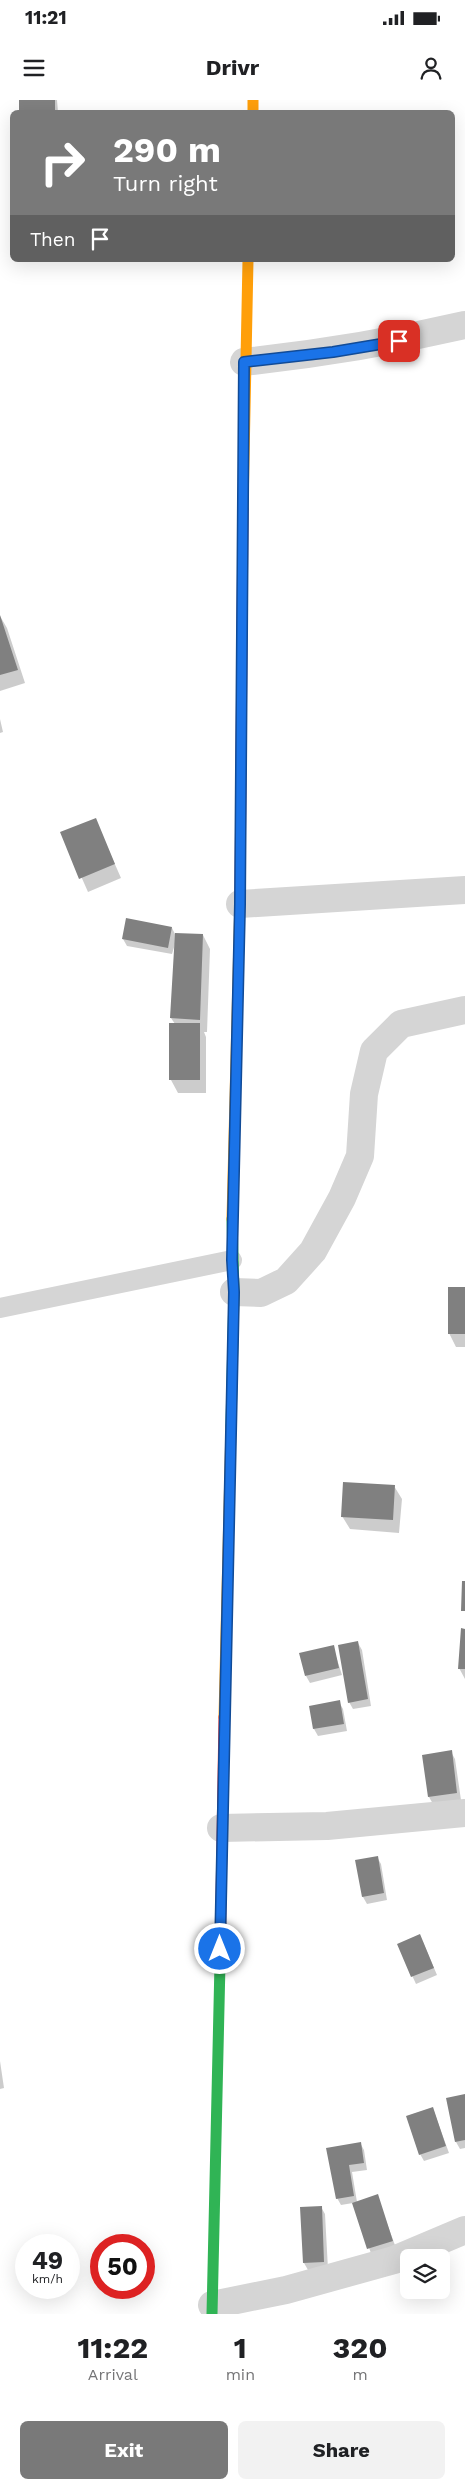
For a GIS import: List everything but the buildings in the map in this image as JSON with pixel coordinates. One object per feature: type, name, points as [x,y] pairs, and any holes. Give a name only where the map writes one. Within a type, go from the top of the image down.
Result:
[{"type":"main road","points":[[212,2310],[219,2058],[221,1828],[234,1292],[232,1260],[240,904],[244,362],[248,262]]},
{"type":"street","points":[[244,362],[333,352],[465,325]]},
{"type":"street","points":[[240,904],[465,890]]},
{"type":"street","points":[[234,1292],[261,1293],[286,1281],[313,1251],[342,1198],[360,1156],[364,1094],[374,1051],[401,1024],[465,1010]]},
{"type":"street","points":[[221,1828],[327,1826],[465,1813]]},
{"type":"street","points":[[212,2310],[394,2260],[465,2230]]},
{"type":"lane","points":[[0,1308],[232,1260]]},
{"type":"traffic: fast","points":[[231,1426],[234,1292],[232,1219]]},
{"type":"traffic: fast","points":[[212,2314],[220,1963]]},
{"type":"traffic: slow","points":[[253,100],[253,110]]},
{"type":"traffic: slow","points":[[243,509],[248,262]]},
{"type":"traffic: slow","points":[[232,1219],[240,897]]},
{"type":"traffic: slow","points":[[224,1717],[231,1426]]},
{"type":"traffic: jam","points":[[240,897],[243,509]]},
{"type":"traffic: jam","points":[[220,1963],[224,1717]]},
{"type":"route","points":[[220,1949],[223,1723],[234,1292],[232,1260],[233,1161],[240,904],[243,702],[244,362],[333,352],[399,341]]}]
